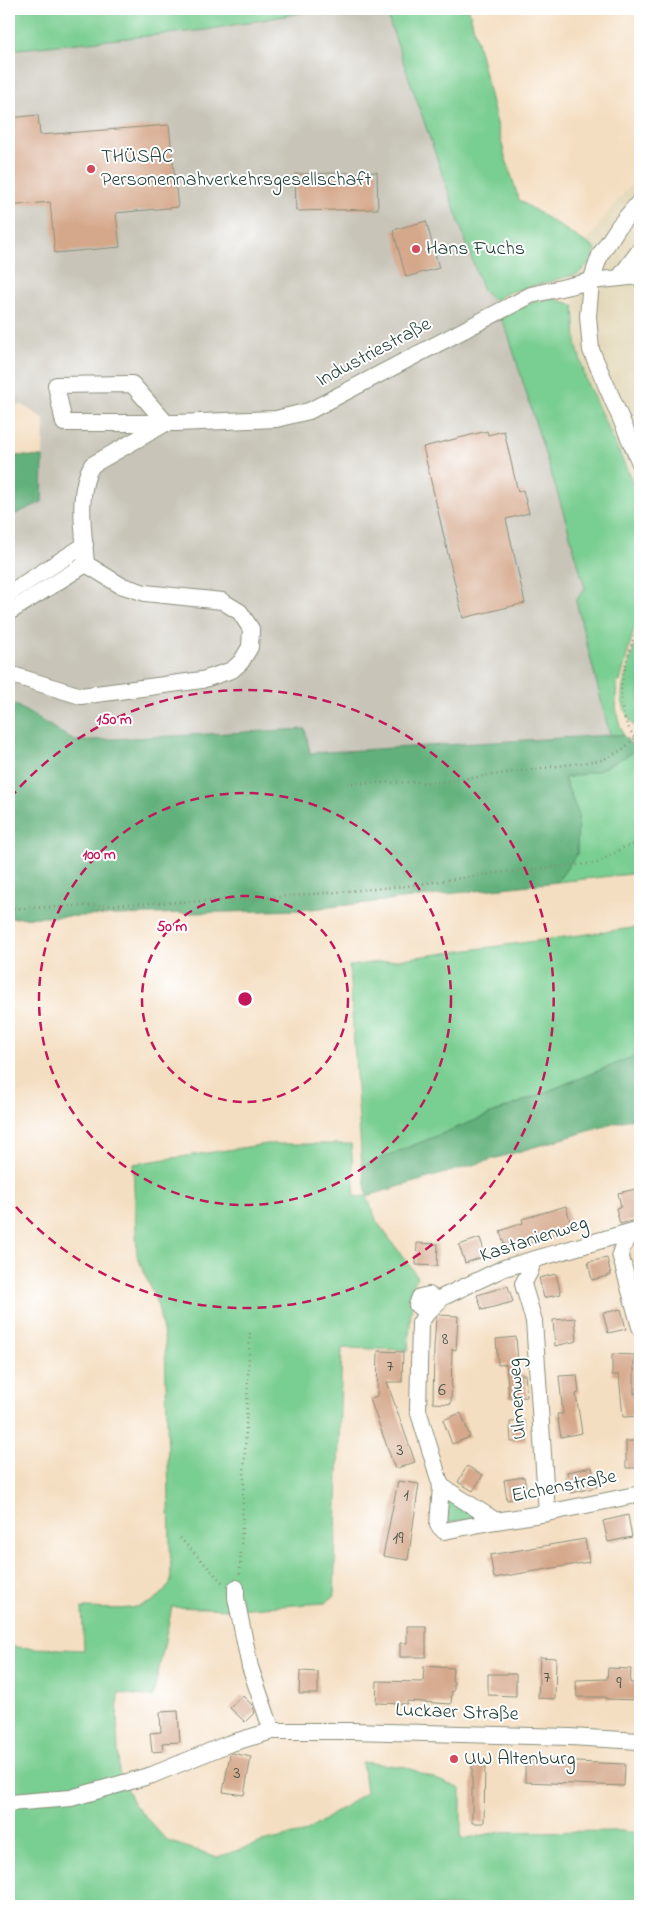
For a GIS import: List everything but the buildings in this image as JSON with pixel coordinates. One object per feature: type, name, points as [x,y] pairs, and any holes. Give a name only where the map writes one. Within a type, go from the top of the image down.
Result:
[{"type":"street","points":[[640,201],[619,226],[600,255],[591,281],[588,316],[591,350],[640,463]]},
{"type":"street","points":[[619,278],[640,250]]},
{"type":"street","name":"Industriestraße","points":[[166,423],[132,384],[56,385],[64,423],[166,423],[276,418],[309,411],[531,295],[591,281],[640,276]]},
{"type":"street","points":[[86,564],[83,490],[86,475],[92,465],[166,423]]},
{"type":"street","points":[[9,593],[85,545]]},
{"type":"street","points":[[9,612],[86,564]]},
{"type":"street","points":[[9,674],[81,696],[202,680],[232,670],[241,662],[250,647],[251,629],[240,612],[222,601],[145,593],[120,585],[86,564]]},
{"type":"street","points":[[620,1254],[634,1231]]},
{"type":"street","name":"Kastanienweg","points":[[441,1486],[418,1410],[420,1323],[436,1304],[504,1268],[634,1231]]},
{"type":"street","points":[[600,1240],[620,1254],[640,1327]]},
{"type":"street","points":[[504,1268],[523,1284],[530,1271],[532,1260]]},
{"type":"street","name":"Ulmenweg","points":[[523,1284],[534,1321],[547,1513]]},
{"type":"street","points":[[441,1486],[496,1521]]},
{"type":"street","name":"Eichenstraße","points":[[441,1486],[438,1526],[444,1531],[640,1494]]},
{"type":"street","points":[[236,1588],[236,1598],[250,1667],[272,1731]]},
{"type":"street","name":"Luckaer Straße","points":[[9,1804],[71,1798],[152,1775],[228,1744],[272,1731],[390,1732],[640,1741]]},
{"type":"path","points":[[640,616],[621,684],[620,703],[625,722],[635,738],[640,741]]},
{"type":"path","points":[[346,784],[441,782],[602,760],[622,750],[635,738]]},
{"type":"path","points":[[9,909],[255,899],[406,886],[497,873],[597,863],[624,847],[640,843]]},
{"type":"path","points":[[180,1538],[221,1582],[236,1588],[240,1573],[250,1331]]},
{"type":"shaded area","points":[[323,9],[385,9],[483,291],[494,301],[508,334],[563,511],[585,588],[576,601],[610,735],[310,753],[305,729],[75,741],[9,701],[9,517],[42,502],[44,419],[23,405],[9,406],[9,50],[206,30]]},
{"type":"shaded area","points":[[640,178],[640,498],[586,381],[576,343],[574,305],[578,274],[590,262],[596,248],[586,243],[616,202]]},
{"type":"green space","points":[[9,9],[323,9],[206,30],[9,50]]},
{"type":"green space","points":[[385,9],[469,9],[505,156],[519,200],[596,249],[590,262],[578,274],[507,293],[494,301],[483,291]]},
{"type":"green space","points":[[553,298],[574,305],[576,343],[586,381],[640,498],[640,606],[620,682],[618,681],[616,695],[617,715],[623,735],[610,735],[576,601],[585,588],[508,334],[501,318],[533,302]]},
{"type":"green space","points":[[9,455],[43,457],[42,502],[9,517]]},
{"type":"green space","points":[[640,627],[640,731],[628,717],[624,707],[622,691]]},
{"type":"green space","points":[[9,701],[75,741],[305,729],[310,753],[610,735],[623,735],[638,750],[597,771],[564,778],[578,813],[577,854],[557,882],[302,910],[9,918]]},
{"type":"green space","points":[[638,750],[640,751],[640,873],[557,882],[577,854],[578,813],[564,778],[597,771]]},
{"type":"green space","points":[[640,927],[640,1054],[362,1166],[349,966]]},
{"type":"green space","points":[[640,1054],[640,1116],[367,1196],[362,1166]]},
{"type":"green space","points":[[267,1144],[351,1144],[355,1197],[367,1196],[377,1222],[418,1277],[413,1285],[408,1350],[342,1348],[334,1596],[325,1603],[234,1609],[172,1607],[153,1697],[118,1693],[119,1772],[133,1803],[167,1841],[218,1857],[262,1842],[306,1832],[366,1792],[362,1762],[406,1767],[461,1789],[461,1839],[500,1832],[621,1831],[640,1833],[640,1906],[9,1906],[9,1647],[84,1650],[82,1608],[120,1609],[144,1605],[154,1600],[163,1592],[171,1581],[165,1342],[158,1306],[137,1255],[133,1164]]},
{"type":"green space","points":[[447,1496],[480,1517],[445,1523]]},
{"type":"place","name":"THÜSAC Personennahverkehrsgesellschaft","points":[[91,169]]},
{"type":"place","name":"Hans Fuchs","points":[[416,249]]},
{"type":"place","name":"UW Altenburg","points":[[454,1759]]}]
